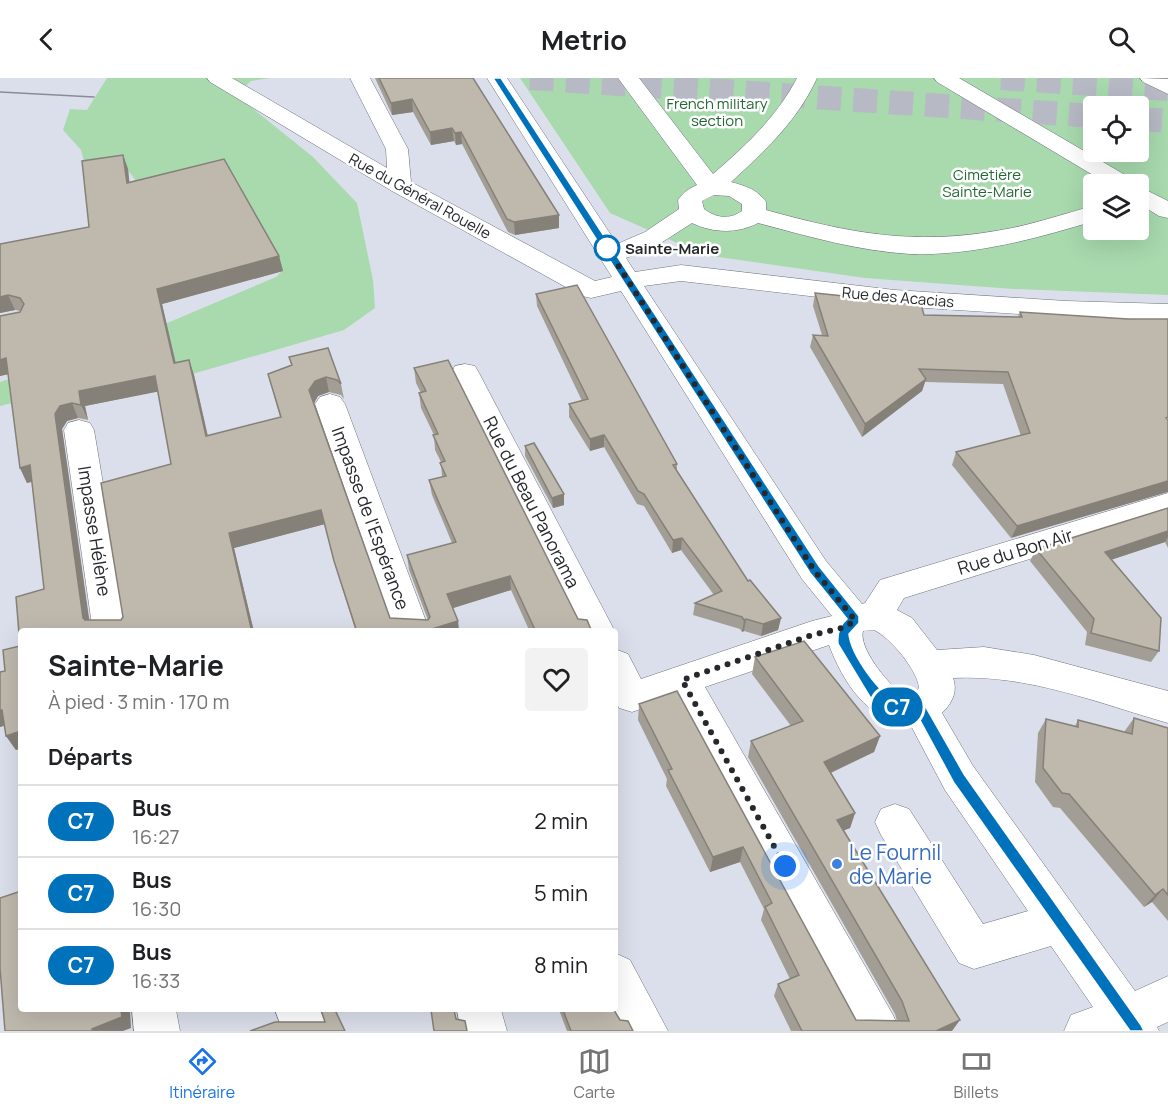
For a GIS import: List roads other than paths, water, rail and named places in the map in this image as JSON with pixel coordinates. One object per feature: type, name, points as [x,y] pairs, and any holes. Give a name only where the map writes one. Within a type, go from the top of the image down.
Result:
[{"type":"street","name":"Rue du Général Rouelle","points":[[217,78],[400,186],[591,290],[629,281]]},
{"type":"street","points":[[360,78],[398,149],[400,186]]},
{"type":"street","points":[[497,78],[814,570],[859,621]]},
{"type":"street","points":[[628,78],[711,189]]},
{"type":"street","points":[[711,189],[763,141],[789,108],[807,78]]},
{"type":"street","points":[[944,78],[1107,174]]},
{"type":"street","points":[[1150,78],[1168,88]]},
{"type":"street","points":[[732,189],[749,196],[754,202],[754,214],[748,219],[729,225],[707,222],[692,212],[690,200],[702,191],[732,189]]},
{"type":"street","points":[[1149,195],[1168,189]]},
{"type":"street","points":[[1149,201],[1168,211]]},
{"type":"street","points":[[611,254],[634,249],[650,241],[692,212]]},
{"type":"street","points":[[754,214],[847,238],[911,246],[975,242],[1026,234],[1083,216]]},
{"type":"street","name":"Rue des Acacias","points":[[629,281],[681,273],[895,298],[1066,309],[1168,312]]},
{"type":"street","name":"Rue du Beau Panorama","points":[[465,373],[596,628]]},
{"type":"street","name":"Impasse de l'Espérance","points":[[330,404],[411,628]]},
{"type":"street","name":"Impasse Hélène","points":[[79,430],[110,628]]},
{"type":"street","name":"Rue du Bon Air","points":[[859,621],[892,589],[1168,504]]},
{"type":"street","points":[[618,670],[632,697],[859,621],[899,627],[928,665],[938,684],[937,691],[929,703],[920,708],[897,707],[875,693],[844,644],[843,634],[859,621]]},
{"type":"street","points":[[928,665],[994,663],[1034,670],[1168,707]]},
{"type":"street","points":[[682,680],[877,1031]]},
{"type":"street","points":[[920,708],[959,778],[1059,923],[1116,1027],[1168,998]]},
{"type":"street","points":[[895,822],[974,948],[1059,923]]},
{"type":"street","points":[[618,981],[645,1031]]},
{"type":"street","points":[[154,1012],[157,1031]]},
{"type":"street","points":[[298,1012],[306,1031]]},
{"type":"street","points":[[479,1012],[484,1031]]},
{"type":"tunnel","points":[[530,78],[1083,115]]},
{"type":"tunnel","points":[[1001,78],[1168,89]]},
{"type":"tunnel","points":[[1149,120],[1168,121]]},
{"type":"tram line","points":[[0,92],[94,97]]},
{"type":"place","name":"Sainte-Marie","points":[[607,248]]},
{"type":"place","name":"Le Fournil de Marie","points":[[837,864]]},
{"type":"park label","name":"French military section","points":[[717,112]]},
{"type":"park label","name":"Cimetière Sainte-Marie","points":[[987,182]]}]
